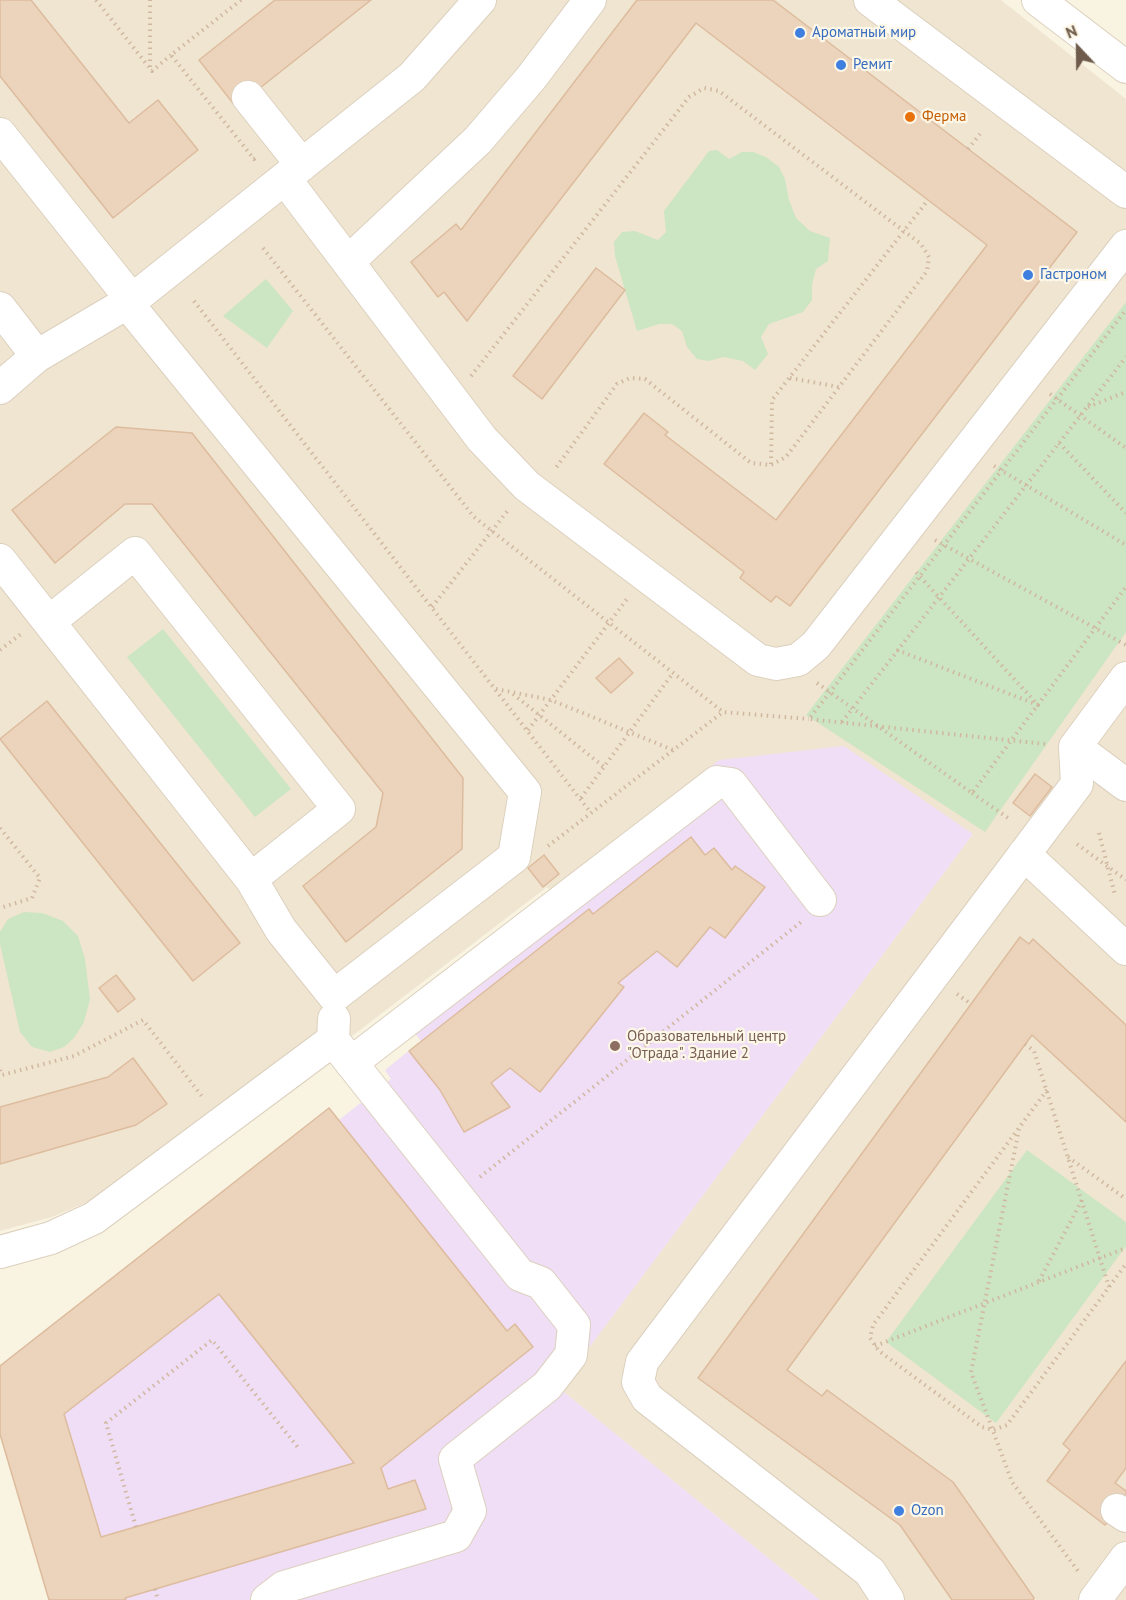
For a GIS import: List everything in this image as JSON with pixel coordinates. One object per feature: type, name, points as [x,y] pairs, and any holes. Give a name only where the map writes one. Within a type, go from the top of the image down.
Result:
[{"type":"street","points":[[0,388],[37,356],[130,302],[412,77],[480,0]]},
{"type":"street","points":[[348,262],[478,140],[531,78],[590,0]]},
{"type":"street","points":[[870,0],[1126,192]]},
{"type":"street","points":[[1038,0],[1126,67]]},
{"type":"street","points":[[248,98],[348,262],[482,439],[532,490],[758,660],[776,664],[798,660],[816,645],[1126,246]]},
{"type":"street","points":[[0,134],[130,302],[525,792],[514,857],[334,996]]},
{"type":"street","points":[[0,308],[37,356]]},
{"type":"street","points":[[50,621],[135,553],[339,809],[251,879]]},
{"type":"street","points":[[0,560],[251,879],[281,930],[334,996],[342,1052],[520,1275],[541,1283],[574,1325],[570,1356],[547,1386],[454,1459],[470,1511],[456,1536],[284,1587],[267,1600]]},
{"type":"street","points":[[888,1600],[870,1572],[647,1398],[638,1382],[642,1362],[1077,784],[1075,747],[1126,678]]},
{"type":"street","points":[[1075,747],[1126,785]]},
{"type":"street","points":[[0,1252],[51,1238],[94,1218],[223,1123],[342,1052],[717,782],[731,784],[820,900]]},
{"type":"street","points":[[1030,846],[1126,949]]},
{"type":"street","points":[[1099,1594],[1126,1558]]},
{"type":"path","points":[[96,0],[152,71],[171,55]]},
{"type":"path","points":[[150,0],[150,68]]},
{"type":"path","points":[[432,607],[492,531],[532,490],[617,384],[630,378],[645,379],[751,463],[771,465],[786,458],[927,271],[929,257],[921,244],[719,91],[704,88],[689,97],[453,400]]},
{"type":"path","points":[[968,149],[980,134]]},
{"type":"path","points":[[771,465],[772,400],[928,200]]},
{"type":"path","points":[[263,248],[474,517],[723,712],[842,722],[881,728],[1075,747]]},
{"type":"path","points":[[194,300],[591,813]]},
{"type":"path","points":[[809,719],[1126,310]]},
{"type":"path","points":[[842,722],[1126,357]]},
{"type":"path","points":[[1025,376],[1126,448]]},
{"type":"path","points":[[790,378],[839,387]]},
{"type":"path","points":[[1087,408],[1126,392]]},
{"type":"path","points":[[1059,443],[1126,513]]},
{"type":"path","points":[[968,450],[1126,545]]},
{"type":"path","points":[[901,536],[944,545],[1126,645]]},
{"type":"path","points":[[901,536],[920,576],[1038,705]]},
{"type":"path","points":[[528,730],[645,575]]},
{"type":"path","points":[[972,793],[1126,587]]},
{"type":"path","points":[[897,651],[1038,705]]},
{"type":"path","points":[[798,660],[811,678],[972,793],[1030,846]]},
{"type":"path","points":[[581,798],[673,673]]},
{"type":"path","points":[[496,689],[551,700],[673,750]]},
{"type":"path","points":[[511,692],[604,767]]},
{"type":"path","points":[[539,853],[723,712]]},
{"type":"path","points":[[0,828],[40,878],[32,898],[0,908]]},
{"type":"path","points":[[1099,833],[1116,896]]},
{"type":"path","points":[[1077,844],[1126,880]]},
{"type":"path","points":[[480,1177],[813,912],[820,900]]},
{"type":"path","points":[[0,1070],[2,1075],[74,1056],[142,1020],[223,1123]]},
{"type":"path","points":[[1025,1044],[1034,1051],[1109,1287]]},
{"type":"path","points":[[1047,1090],[873,1325],[870,1338],[879,1351],[982,1427],[993,1430],[1007,1425],[1126,1264]]},
{"type":"path","points":[[1020,1126],[971,1372],[1012,1482],[1077,1571],[1099,1594]]},
{"type":"path","points":[[1068,1157],[1126,1199]]},
{"type":"path","points":[[1039,1282],[1082,1200]]},
{"type":"path","points":[[875,1346],[1126,1248]]},
{"type":"path","points":[[136,1527],[105,1423],[212,1340],[300,1450]]},
{"type":"path","points":[[155,1589],[158,1600]]},
{"type":"shaded area","points":[[0,0],[1001,0],[1126,99],[1126,1600],[820,1600],[559,1388],[973,834],[552,893],[547,887],[241,1121],[117,1184],[85,1203],[52,1217],[0,1231]]},
{"type":"shaded area","points":[[844,746],[973,834],[559,1388],[820,1600],[49,1600],[0,1434],[0,1366],[329,1108],[339,1120],[391,1079],[385,1070],[421,1041],[398,1012],[719,760]]},
{"type":"green space","points":[[717,150],[729,159],[742,152],[753,152],[766,157],[779,167],[785,179],[789,200],[796,218],[810,231],[830,238],[828,261],[816,269],[812,285],[812,300],[803,312],[769,324],[761,337],[768,354],[755,370],[743,361],[723,357],[709,361],[697,359],[687,347],[682,331],[672,324],[659,324],[637,331],[615,256],[614,242],[622,232],[635,231],[658,240],[666,232],[664,211],[709,151]]},
{"type":"green space","points":[[266,279],[293,311],[267,348],[223,316]]},
{"type":"green space","points":[[1126,302],[1126,632],[985,832],[806,715]]},
{"type":"green space","points":[[163,629],[291,789],[255,817],[127,657]]},
{"type":"green space","points":[[24,912],[42,913],[63,921],[78,936],[85,959],[90,999],[84,1022],[74,1038],[64,1047],[50,1052],[32,1047],[20,1032],[0,944],[0,932],[8,919]]},
{"type":"green space","points":[[1027,1150],[1126,1222],[1126,1246],[996,1423],[886,1342]]},
{"type":"building","points":[[0,0],[31,0],[129,123],[158,100],[198,150],[113,218],[0,76]]},
{"type":"building","points":[[275,0],[371,0],[236,107],[199,60]]},
{"type":"building","points":[[637,0],[773,0],[1077,232],[790,606],[776,596],[771,602],[740,578],[744,572],[604,464],[644,413],[668,432],[665,435],[776,520],[987,245],[696,23],[467,321],[444,292],[438,297],[411,262],[456,224],[461,230]]},
{"type":"building","points":[[596,268],[625,290],[542,399],[513,376]]},
{"type":"building","points":[[116,427],[192,433],[463,778],[462,849],[346,942],[303,886],[376,827],[383,793],[152,504],[125,504],[55,563],[12,510]]},
{"type":"building","points":[[619,658],[633,673],[611,693],[596,678]]},
{"type":"building","points":[[47,701],[240,943],[193,981],[0,739]]},
{"type":"building","points":[[1035,774],[1052,787],[1030,816],[1013,803]]},
{"type":"building","points":[[691,837],[705,855],[714,848],[732,870],[735,866],[765,887],[725,938],[710,927],[677,967],[657,951],[618,983],[624,987],[540,1092],[510,1068],[491,1083],[510,1107],[464,1132],[440,1090],[409,1051],[589,909],[593,914]]},
{"type":"building","points":[[544,855],[559,874],[543,887],[528,868]]},
{"type":"building","points":[[1020,937],[1029,944],[1033,939],[1126,1025],[1126,1122],[1032,1035],[787,1370],[822,1396],[827,1390],[953,1482],[1034,1598],[1033,1600],[952,1600],[900,1525],[698,1378]]},
{"type":"building","points":[[116,975],[135,999],[118,1012],[99,988]]},
{"type":"building","points":[[133,1058],[167,1104],[136,1125],[0,1164],[0,1107],[108,1077]]},
{"type":"building","points":[[329,1108],[507,1331],[515,1324],[533,1347],[381,1468],[388,1489],[415,1480],[426,1509],[125,1598],[126,1600],[49,1600],[0,1434],[0,1366]],"holes":[[[219,1294],[354,1463],[101,1537],[64,1414]]]},
{"type":"building","points":[[1126,1361],[1126,1468],[1115,1483],[1126,1491],[1126,1497],[1105,1525],[1047,1481],[1070,1450],[1063,1444]]},
{"type":"place","name":"Ароматный мир","points":[[800,33]]},
{"type":"place","name":"Ремит","points":[[841,65]]},
{"type":"place","name":"Ферма","points":[[910,117]]},
{"type":"place","name":"Гастроном","points":[[1028,275]]},
{"type":"place","name":"Образовательный центр \"Отрада\". Здание 2","points":[[615,1046]]},
{"type":"place","name":"Ozon","points":[[899,1511]]}]
